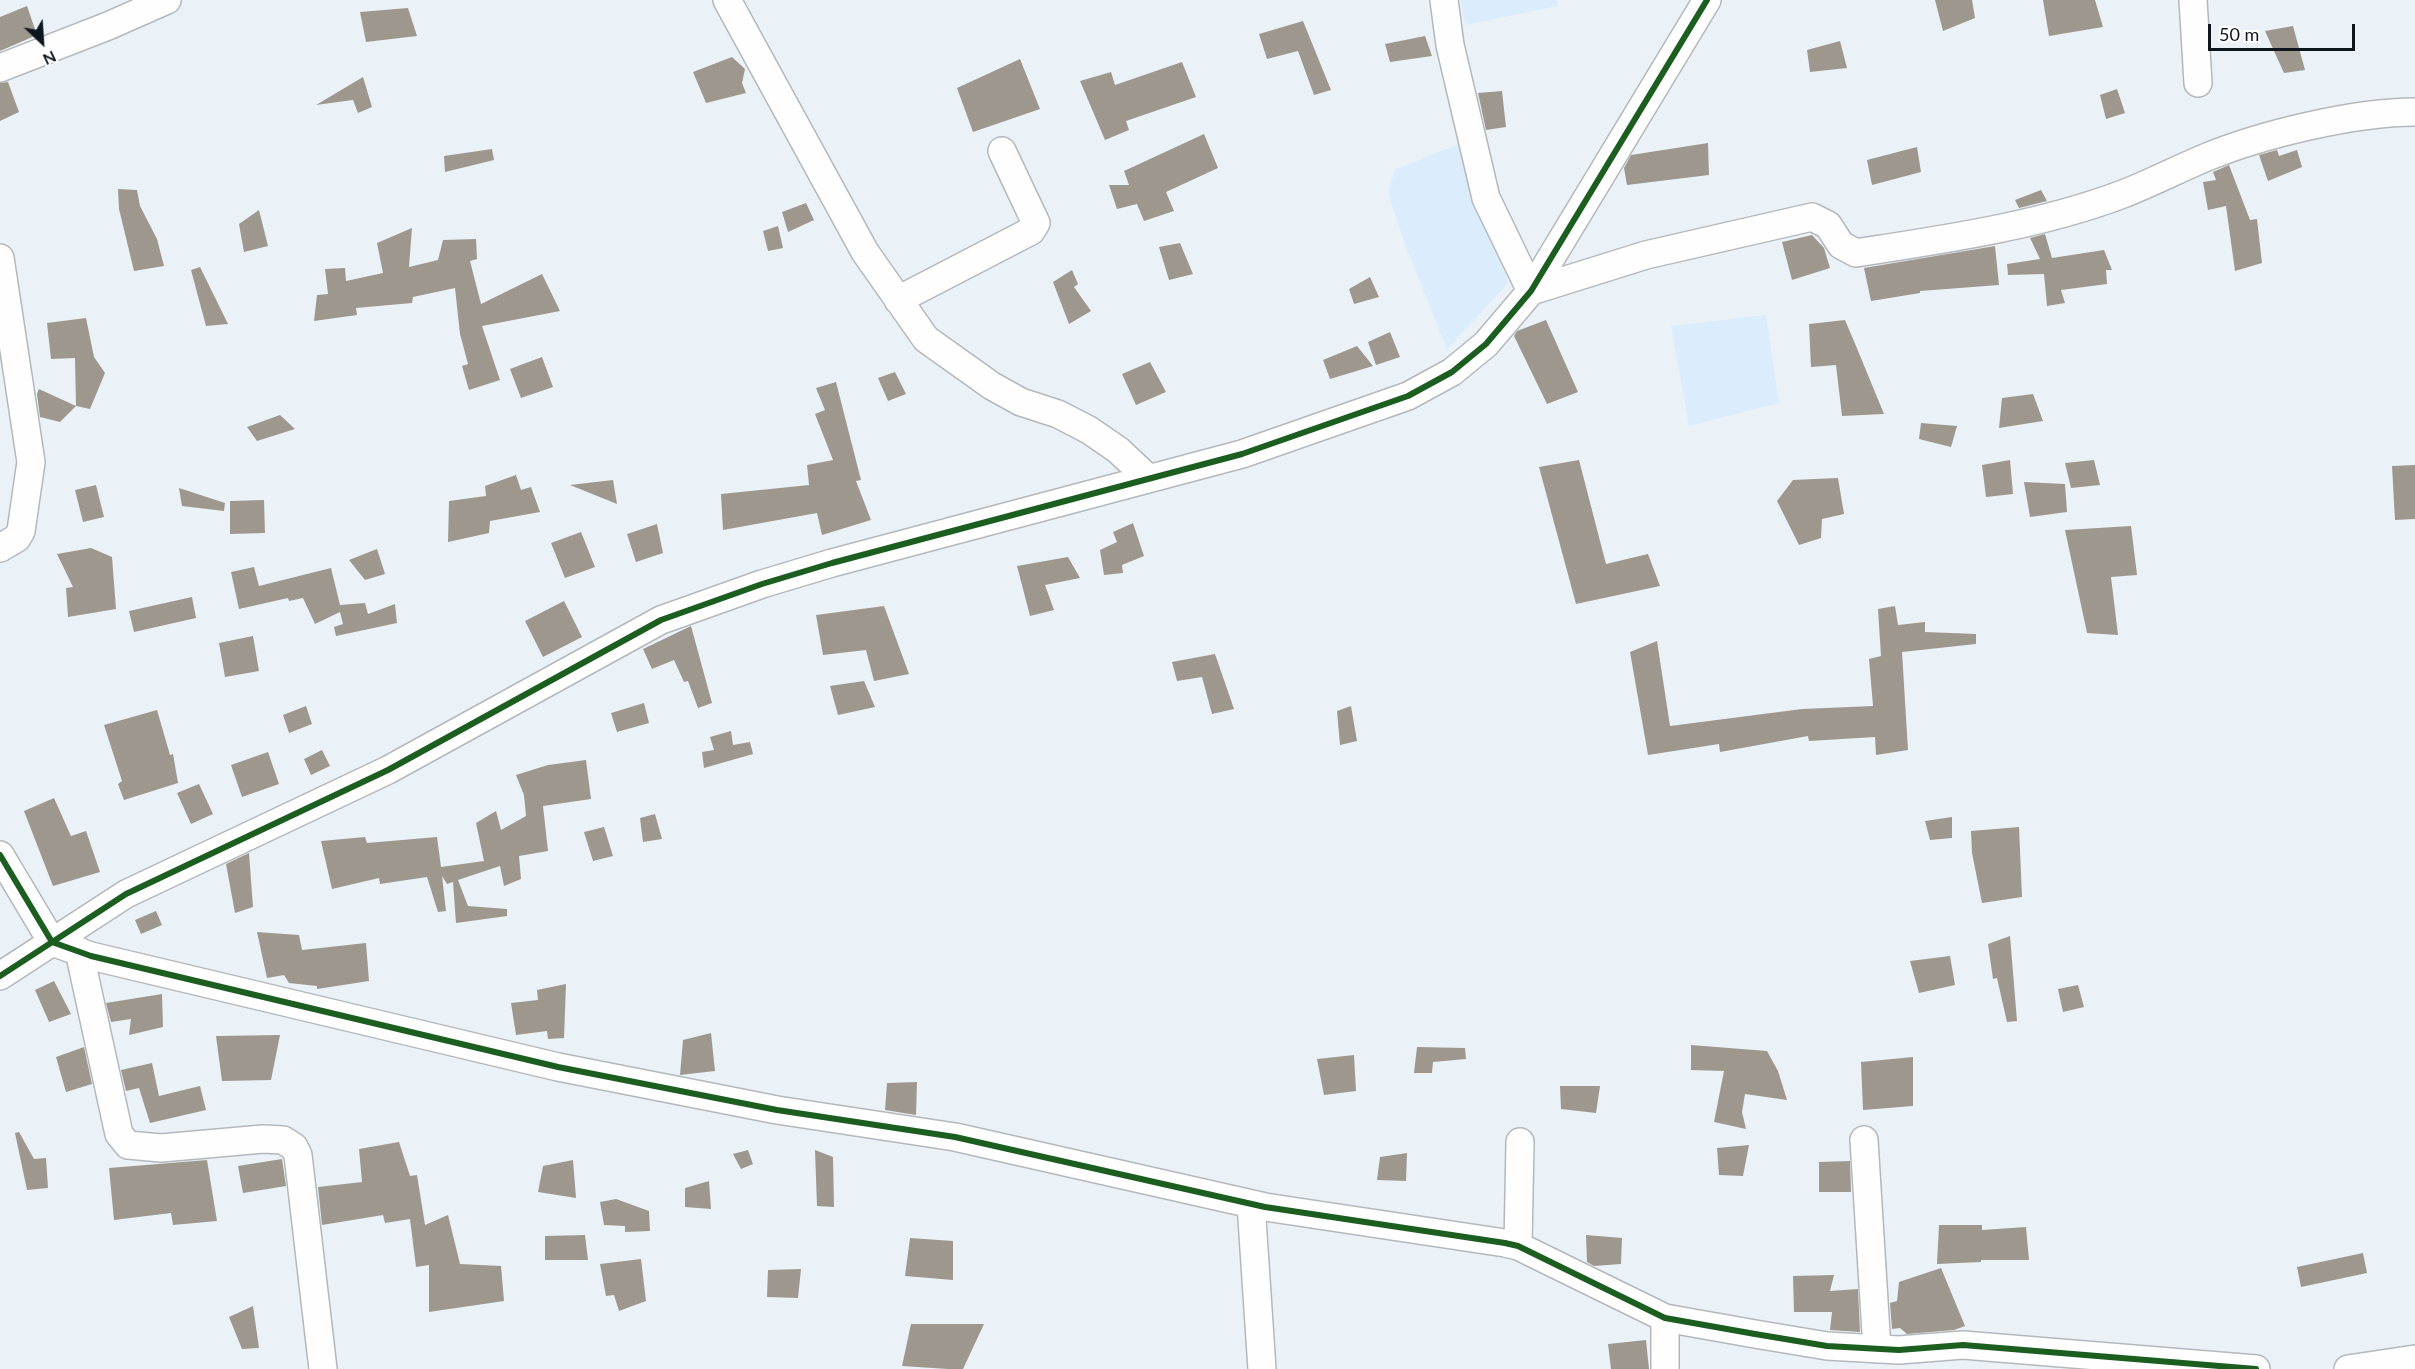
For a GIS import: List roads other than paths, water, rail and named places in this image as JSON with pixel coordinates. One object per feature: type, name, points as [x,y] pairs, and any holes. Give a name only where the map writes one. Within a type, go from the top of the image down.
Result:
[{"type":"street","points":[[0,68],[108,26],[167,0]]},
{"type":"street","points":[[727,0],[865,252],[926,339],[963,366],[1021,402],[1058,414],[1089,430],[1118,450],[1148,478]]},
{"type":"street","points":[[1444,0],[1450,45],[1486,198],[1531,291]]},
{"type":"street","points":[[0,976],[126,894],[388,770],[661,620],[762,584],[832,563],[1242,454],[1408,396],[1452,372],[1486,344],[1531,291],[1707,0]]},
{"type":"street","points":[[2193,0],[2198,83]]},
{"type":"street","points":[[1531,291],[1646,255],[1812,217],[1828,225],[1841,245],[1856,253],[1981,233],[2050,216],[2123,194],[2208,157],[2257,139],[2384,112],[2415,112]]},
{"type":"street","points":[[898,300],[1031,231],[1036,223],[1002,151]]},
{"type":"street","points":[[0,258],[31,462],[21,531],[17,538],[0,548]]},
{"type":"street","points":[[0,855],[52,942],[79,951],[558,1067],[777,1110],[955,1137],[1251,1204],[1518,1246],[1665,1318],[1827,1346],[1877,1349],[1963,1345],[2256,1369]]},
{"type":"street","points":[[79,951],[119,1134],[128,1145],[160,1148],[263,1139],[283,1140],[294,1147],[298,1155],[323,1369]]},
{"type":"street","points":[[1864,1140],[1877,1349]]},
{"type":"street","points":[[1518,1246],[1520,1142]]},
{"type":"street","points":[[1251,1204],[1262,1369]]},
{"type":"street","points":[[1665,1318],[1665,1369]]},
{"type":"street","points":[[2348,1369],[2415,1359]]},
{"type":"water","points":[[1461,0],[1557,0],[1558,6],[1465,25]]},
{"type":"water","points":[[1458,144],[1508,283],[1447,349],[1405,244],[1388,193],[1395,170]]},
{"type":"water","points":[[1766,315],[1779,403],[1689,426],[1671,326]]}]
